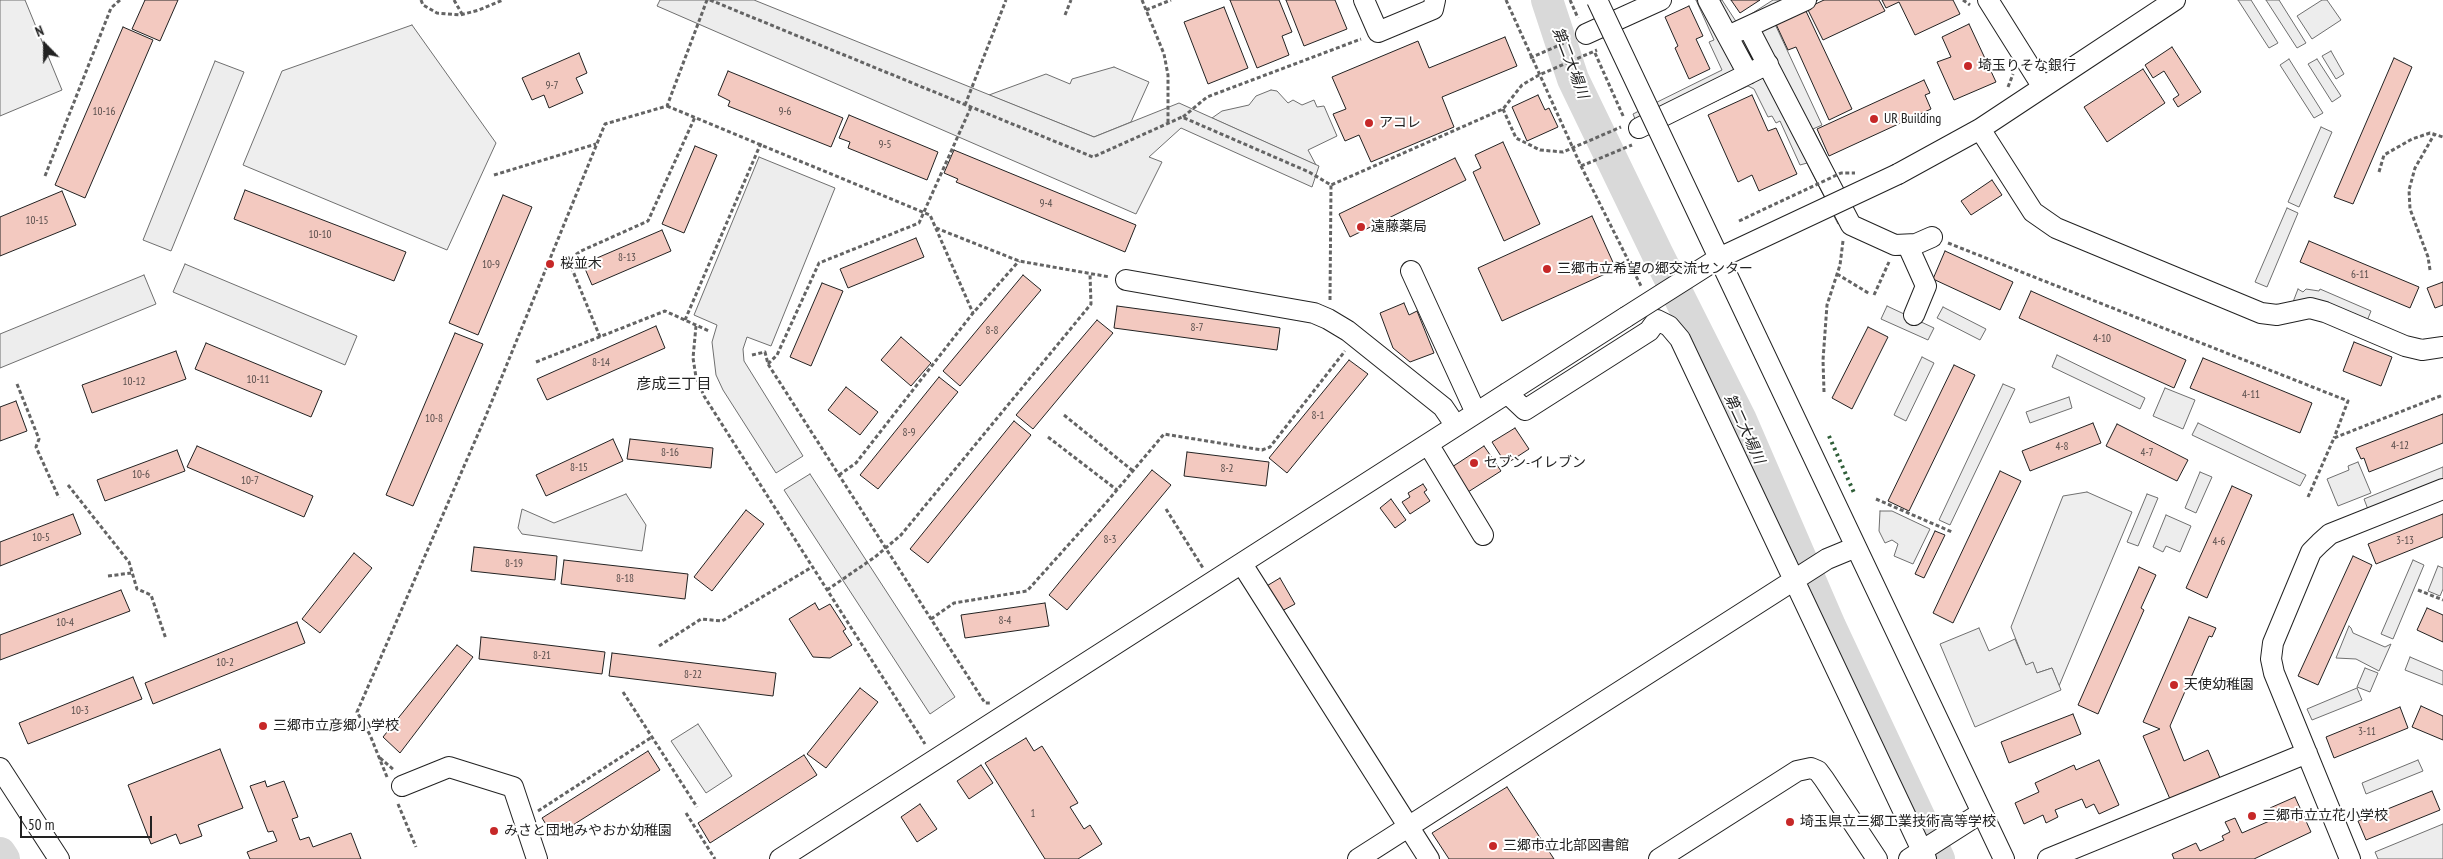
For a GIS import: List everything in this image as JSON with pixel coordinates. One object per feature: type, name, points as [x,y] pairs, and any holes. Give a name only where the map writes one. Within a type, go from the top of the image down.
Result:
[{"type":"street","points":[[1364,0],[1378,32],[1433,9],[1435,0]]},
{"type":"street","points":[[1597,0],[2004,859]]},
{"type":"street","points":[[1586,34],[1662,0]]},
{"type":"street","points":[[1708,0],[1748,74]]},
{"type":"street","points":[[1728,36],[1806,0]]},
{"type":"street","points":[[780,859],[1719,258],[1898,174],[1980,128],[2175,0]]},
{"type":"street","points":[[1982,4],[2042,86]]},
{"type":"street","points":[[1748,27],[1851,225],[1903,246],[1926,286],[1914,315]]},
{"type":"street","points":[[1634,133],[1768,64]]},
{"type":"street","points":[[1980,128],[2033,212],[2056,228],[2261,313],[2277,315],[2310,308],[2325,312],[2405,346],[2422,350],[2443,347]]},
{"type":"street","points":[[1903,246],[1932,237]]},
{"type":"street","points":[[1411,271],[1476,413]]},
{"type":"street","points":[[1126,280],[1314,313],[1328,319],[1348,331],[1442,407],[1456,426]]},
{"type":"street","points":[[1507,393],[1525,410],[1649,331],[1657,320],[1669,326],[1680,339],[1921,854],[1981,813]]},
{"type":"street","points":[[1428,444],[1483,535]]},
{"type":"street","points":[[2350,859],[2274,673],[2271,659],[2273,643],[2312,552],[2330,534],[2443,489]]},
{"type":"street","points":[[1358,859],[1827,559],[1856,547]]},
{"type":"street","points":[[1242,564],[1430,859]]},
{"type":"street","points":[[2048,859],[2307,753]]},
{"type":"street","points":[[0,768],[59,859]]},
{"type":"street","points":[[396,791],[449,768],[513,787],[536,859]]},
{"type":"street","points":[[1659,859],[1797,772],[1811,768],[1824,779],[1877,859]]},
{"type":"path","points":[[45,176],[111,8],[120,0]]},
{"type":"path","points":[[421,0],[422,5],[437,13],[462,14],[479,10],[503,0]]},
{"type":"path","points":[[454,0],[462,14]]},
{"type":"path","points":[[667,106],[709,0],[1093,157],[1182,117],[1207,97],[1378,32]]},
{"type":"path","points":[[965,105],[1006,0]]},
{"type":"path","points":[[1065,15],[1072,0]]},
{"type":"path","points":[[1142,0],[1164,54],[1168,76],[1168,124]]},
{"type":"path","points":[[1146,10],[1172,0]]},
{"type":"path","points":[[1506,0],[1530,58],[1581,166],[1645,294]]},
{"type":"path","points":[[1570,0],[1634,133]]},
{"type":"path","points":[[1962,0],[1982,4]]},
{"type":"path","points":[[1530,58],[1586,34]]},
{"type":"path","points":[[1331,185],[1503,109],[1522,85],[1539,75],[1595,53]]},
{"type":"path","points":[[2003,92],[2010,84],[2013,69]]},
{"type":"path","points":[[416,847],[396,791],[370,734],[357,712],[484,418],[605,124],[667,106],[761,143],[930,215],[973,313]]},
{"type":"path","points":[[768,364],[777,355],[819,263],[919,223],[970,107]]},
{"type":"path","points":[[1503,109],[1516,138],[1540,150],[1563,152],[1573,147],[1634,133]]},
{"type":"path","points":[[600,337],[570,264],[571,258],[581,251],[648,221],[695,117]]},
{"type":"path","points":[[1182,117],[1309,172],[1331,185]]},
{"type":"path","points":[[1581,166],[1634,133]]},
{"type":"path","points":[[2430,270],[2428,257],[2410,209],[2409,190],[2415,168],[2435,133]]},
{"type":"path","points":[[2378,172],[2384,155],[2420,136],[2435,133],[2443,136]]},
{"type":"path","points":[[685,320],[761,143]]},
{"type":"path","points":[[494,175],[596,144]]},
{"type":"path","points":[[1739,221],[1841,173],[1860,173]]},
{"type":"path","points":[[1330,301],[1331,185]]},
{"type":"path","points":[[1824,392],[1823,360],[1827,305],[1837,274],[1840,248],[1851,225]]},
{"type":"path","points":[[936,228],[1018,261],[1126,280]]},
{"type":"path","points":[[1932,237],[2348,401],[2308,496]]},
{"type":"path","points":[[1837,274],[1872,295],[1903,246]]},
{"type":"path","points":[[839,475],[856,463],[973,313],[1018,261]]},
{"type":"path","points":[[827,590],[901,535],[1091,304],[1090,274]]},
{"type":"path","points":[[536,362],[665,310],[708,331]]},
{"type":"path","points":[[696,326],[693,358],[696,377],[704,396],[925,744]]},
{"type":"path","points":[[931,619],[954,603],[1027,591],[1164,434],[1262,450],[1270,447],[1350,344]]},
{"type":"path","points":[[752,355],[764,352],[768,364],[985,703],[994,703]]},
{"type":"path","points":[[17,384],[39,438],[36,448],[58,498]]},
{"type":"path","points":[[2334,438],[2443,395]]},
{"type":"path","points":[[1064,415],[1133,471]]},
{"type":"path","points":[[1048,437],[1117,490]]},
{"type":"path","points":[[68,485],[129,562],[137,589],[151,595],[166,639]]},
{"type":"path","points":[[1876,499],[1952,532]]},
{"type":"path","points":[[1166,509],[1204,569]]},
{"type":"path","points":[[1195,574],[1212,564]]},
{"type":"path","points":[[659,646],[701,619],[722,621],[812,567]]},
{"type":"path","points":[[108,576],[131,572]]},
{"type":"path","points":[[2418,590],[2443,600]]},
{"type":"path","points":[[623,692],[697,807]]},
{"type":"path","points":[[520,810],[539,811],[652,737]]},
{"type":"path","points":[[686,814],[715,859]]},
{"type":"shaded area","points":[[0,0],[25,0],[62,90],[0,116]]},
{"type":"shaded area","points":[[660,0],[754,0],[1094,137],[1179,103],[1319,166],[1312,187],[1181,128],[1149,157],[1162,162],[1136,214],[657,6]]},
{"type":"shaded area","points":[[1696,0],[1722,0],[1737,23],[1773,0],[1818,0],[1774,22],[1822,125],[1813,129],[1857,216],[1838,224],[1807,163],[1800,165],[1780,121],[1776,123],[1772,116],[1768,117],[1754,89],[1748,86],[1642,136],[1633,114],[1722,70],[1709,42],[1714,40]]},
{"type":"shaded area","points":[[2238,0],[2251,0],[2278,43],[2269,48]]},
{"type":"shaded area","points":[[2266,0],[2279,0],[2306,43],[2297,48]]},
{"type":"shaded area","points":[[2322,0],[2327,0],[2341,20],[2312,39],[2297,16]]},
{"type":"shaded area","points":[[412,25],[496,143],[447,250],[243,165],[282,71]]},
{"type":"shaded area","points":[[2331,51],[2344,74],[2336,79],[2322,56]]},
{"type":"shaded area","points":[[2289,59],[2323,113],[2314,118],[2280,65]]},
{"type":"shaded area","points":[[2317,59],[2341,96],[2332,102],[2308,64]]},
{"type":"shaded area","points":[[215,61],[244,72],[171,251],[143,240]]},
{"type":"shaded area","points":[[1114,67],[1149,82],[1131,122],[1094,137],[989,95],[1046,74],[1070,84],[1072,79]]},
{"type":"shaded area","points":[[1271,90],[1277,91],[1288,103],[1293,100],[1302,105],[1314,100],[1317,107],[1324,106],[1337,136],[1308,150],[1316,165],[1212,118],[1222,111],[1249,105],[1256,96]]},
{"type":"shaded area","points":[[2321,127],[2332,132],[2299,207],[2288,202]]},
{"type":"shaded area","points":[[759,157],[835,188],[771,346],[747,337],[743,349],[744,361],[803,456],[776,473],[723,390],[716,375],[712,342],[717,325],[694,315]]},
{"type":"shaded area","points":[[2287,208],[2298,213],[2267,287],[2255,282]]},
{"type":"shaded area","points":[[185,264],[357,336],[345,365],[173,292]]},
{"type":"shaded area","points":[[144,275],[156,304],[0,368],[0,334]]},
{"type":"shaded area","points":[[2298,289],[2303,292],[2306,289],[2319,291],[2320,289],[2371,311],[2367,321],[2293,302]]},
{"type":"shaded area","points":[[1887,306],[1934,328],[1928,340],[1881,319]]},
{"type":"shaded area","points":[[1943,307],[1986,329],[1980,340],[1937,318]]},
{"type":"shaded area","points":[[2057,355],[2145,398],[2140,409],[2052,367]]},
{"type":"shaded area","points":[[1922,357],[1934,363],[1906,421],[1894,415]]},
{"type":"shaded area","points":[[2003,384],[2015,389],[1950,525],[1939,520]]},
{"type":"shaded area","points":[[2165,388],[2195,400],[2183,429],[2153,416]]},
{"type":"shaded area","points":[[2069,397],[2072,408],[2030,423],[2026,412]]},
{"type":"shaded area","points":[[2198,423],[2306,475],[2300,486],[2192,435]]},
{"type":"shaded area","points":[[2358,462],[2371,493],[2338,506],[2327,479],[2349,470],[2348,466]]},
{"type":"shaded area","points":[[2443,467],[2443,482],[2369,512],[2364,499]]},
{"type":"shaded area","points":[[2200,472],[2212,477],[2196,513],[2185,508]]},
{"type":"shaded area","points":[[810,474],[955,697],[930,714],[784,490]]},
{"type":"shaded area","points":[[2087,492],[2132,512],[2059,686],[2052,668],[2037,673],[2026,665],[2011,627],[2063,496]]},
{"type":"shaded area","points":[[626,494],[646,525],[642,551],[522,534],[518,528],[522,509],[554,523]]},
{"type":"shaded area","points":[[2147,494],[2158,498],[2138,546],[2127,542]]},
{"type":"shaded area","points":[[1880,511],[1892,511],[1930,529],[1913,564],[1894,556],[1898,544],[1892,540],[1885,543],[1879,531]]},
{"type":"shaded area","points":[[2166,515],[2191,526],[2180,552],[2166,546],[2163,552],[2153,547]]},
{"type":"shaded area","points":[[2413,560],[2424,565],[2393,639],[2381,634]]},
{"type":"shaded area","points":[[2438,566],[2443,568],[2443,589],[2440,596],[2428,591]]},
{"type":"shaded area","points":[[2349,626],[2353,633],[2385,647],[2391,644],[2379,671],[2356,659],[2336,658]]},
{"type":"shaded area","points":[[1979,628],[1989,651],[2015,639],[2026,665],[2033,662],[2037,673],[2052,668],[2061,690],[1975,727],[1940,644]]},
{"type":"shaded area","points":[[2410,657],[2443,671],[2443,685],[2405,670]]},
{"type":"shaded area","points":[[2365,668],[2378,673],[2370,692],[2357,687]]},
{"type":"shaded area","points":[[2357,688],[2362,700],[2312,720],[2307,709]]},
{"type":"shaded area","points":[[698,724],[732,776],[706,793],[671,741]]},
{"type":"shaded area","points":[[2418,760],[2423,771],[2366,794],[2362,783]]},
{"type":"shaded area","points":[[2443,824],[2443,859],[2378,859],[2375,852]]},
{"type":"building","points":[[145,0],[178,0],[160,41],[132,29]]},
{"type":"building","points":[[1230,0],[1279,0],[1292,32],[1282,36],[1289,55],[1257,68]]},
{"type":"building","points":[[1286,0],[1335,0],[1347,29],[1304,46]]},
{"type":"building","points":[[1731,0],[1760,0],[1740,13]]},
{"type":"building","points":[[1824,0],[1879,0],[1885,11],[1823,40],[1807,8]]},
{"type":"building","points":[[1882,0],[1953,0],[1960,14],[1915,35],[1899,2],[1886,8]]},
{"type":"building","points":[[1689,6],[1703,36],[1696,39],[1710,69],[1689,79],[1675,48],[1678,46],[1665,17]]},
{"type":"building","points":[[1224,7],[1248,68],[1208,84],[1184,22]]},
{"type":"building","points":[[1805,9],[1852,109],[1829,120],[1796,47],[1788,50],[1775,22]]},
{"type":"building","points":[[1969,24],[1996,82],[1954,100],[1937,62],[1951,57],[1942,37]]},
{"type":"building","points":[[123,27],[153,40],[85,198],[55,185]]},
{"type":"building","points":[[1505,37],[1517,66],[1442,97],[1454,127],[1371,162],[1359,135],[1345,141],[1333,114],[1346,109],[1332,77],[1418,41],[1429,68]]},
{"type":"building","points":[[2172,47],[2201,92],[2178,107],[2173,99],[2179,95],[2164,71],[2153,78],[2145,65]]},
{"type":"building","points":[[579,53],[587,73],[576,78],[583,93],[549,108],[544,95],[532,100],[522,78]]},
{"type":"building","points":[[2394,58],[2412,67],[2353,204],[2334,197]]},
{"type":"building","points":[[2143,69],[2165,103],[2107,142],[2084,107]]},
{"type":"building","points":[[728,71],[843,118],[831,147],[728,106],[730,101],[718,95]]},
{"type":"building","name":"UR Building","points":[[1924,80],[1930,93],[1925,95],[1931,109],[1829,156],[1817,129]]},
{"type":"building","points":[[1538,95],[1545,110],[1549,108],[1558,127],[1527,141],[1512,107]]},
{"type":"building","points":[[1752,95],[1768,131],[1776,128],[1797,174],[1759,191],[1752,175],[1738,182],[1708,115]]},
{"type":"building","points":[[849,115],[938,152],[927,180],[848,148],[850,142],[839,138]]},
{"type":"building","points":[[1503,142],[1540,224],[1504,241],[1473,172],[1481,168],[1475,155]]},
{"type":"building","points":[[695,146],[717,155],[684,233],[662,224]]},
{"type":"building","points":[[954,150],[1136,225],[1125,252],[956,182],[958,179],[944,173]]},
{"type":"building","points":[[1455,158],[1466,180],[1350,237],[1339,214]]},
{"type":"building","points":[[1992,180],[2002,195],[1971,215],[1961,201]]},
{"type":"building","points":[[245,190],[406,252],[394,281],[234,219]]},
{"type":"building","points":[[62,191],[76,225],[0,256],[0,217]]},
{"type":"building","points":[[503,195],[532,207],[478,335],[449,323]]},
{"type":"building","name":"三郷市立希望の郷交流センター","points":[[1592,216],[1616,269],[1502,321],[1478,268]]},
{"type":"building","points":[[662,230],[671,251],[592,285],[583,264]]},
{"type":"building","points":[[916,238],[924,257],[848,288],[840,269]]},
{"type":"building","points":[[2309,241],[2419,287],[2410,308],[2300,262]]},
{"type":"building","points":[[1945,251],[2013,282],[2000,310],[1933,279]]},
{"type":"building","points":[[1023,275],[1041,290],[960,386],[943,371]]},
{"type":"building","points":[[2443,282],[2443,305],[2435,308],[2427,288]]},
{"type":"building","points":[[822,283],[843,291],[811,366],[790,357]]},
{"type":"building","points":[[2031,291],[2186,360],[2174,388],[2019,318]]},
{"type":"building","points":[[1404,303],[1409,315],[1417,311],[1434,353],[1410,362],[1393,348],[1380,313]]},
{"type":"building","points":[[1117,306],[1280,328],[1277,350],[1114,328]]},
{"type":"building","points":[[1097,320],[1113,333],[1033,429],[1016,415]]},
{"type":"building","points":[[656,326],[665,348],[547,400],[537,379]]},
{"type":"building","points":[[1868,327],[1888,337],[1852,409],[1832,398]]},
{"type":"building","points":[[455,333],[483,344],[413,506],[386,495]]},
{"type":"building","points":[[901,337],[931,363],[911,386],[881,360]]},
{"type":"building","points":[[2354,342],[2392,357],[2381,386],[2343,371]]},
{"type":"building","points":[[206,343],[322,391],[311,417],[195,369]]},
{"type":"building","points":[[176,351],[186,379],[92,413],[82,385]]},
{"type":"building","points":[[2203,358],[2312,403],[2300,433],[2190,388]]},
{"type":"building","points":[[1349,360],[1368,374],[1287,473],[1269,458]]},
{"type":"building","points":[[1954,365],[1975,375],[1909,511],[1888,501]]},
{"type":"building","points":[[939,377],[958,392],[878,489],[860,475]]},
{"type":"building","points":[[846,387],[878,412],[860,435],[828,410]]},
{"type":"building","points":[[16,401],[27,431],[0,441],[0,407]]},
{"type":"building","points":[[2443,414],[2443,443],[2369,472],[2364,458],[2361,459],[2356,448]]},
{"type":"building","points":[[1014,421],[1031,435],[928,563],[910,549]]},
{"type":"building","points":[[2093,423],[2101,443],[2030,471],[2022,451]]},
{"type":"building","points":[[2117,424],[2188,460],[2177,481],[2106,446]]},
{"type":"building","points":[[1515,428],[1529,449],[1506,464],[1492,442]]},
{"type":"building","points":[[613,439],[623,461],[546,496],[536,475]]},
{"type":"building","points":[[630,439],[713,448],[711,468],[627,459]]},
{"type":"building","points":[[197,446],[313,496],[304,517],[187,467]]},
{"type":"building","points":[[1484,446],[1501,471],[1468,492],[1452,467]]},
{"type":"building","points":[[177,450],[185,471],[105,501],[97,480]]},
{"type":"building","points":[[1187,452],[1269,462],[1266,486],[1184,476]]},
{"type":"building","points":[[1152,470],[1171,485],[1067,610],[1049,595]]},
{"type":"building","points":[[2000,471],[2021,481],[1953,623],[1933,613]]},
{"type":"building","points":[[1423,484],[1427,490],[1424,492],[1430,501],[1410,514],[1402,502],[1410,497],[1408,493]]},
{"type":"building","points":[[2232,486],[2252,495],[2207,598],[2186,588]]},
{"type":"building","points":[[1391,499],[1406,520],[1395,528],[1380,508]]},
{"type":"building","points":[[746,510],[764,524],[712,591],[694,577]]},
{"type":"building","points":[[73,514],[81,534],[0,566],[0,542]]},
{"type":"building","points":[[2443,514],[2443,537],[2376,564],[2368,544]]},
{"type":"building","points":[[1935,531],[1945,535],[1924,578],[1915,574]]},
{"type":"building","points":[[474,547],[557,556],[555,580],[471,571]]},
{"type":"building","points":[[354,553],[372,568],[320,633],[302,619]]},
{"type":"building","points":[[2353,556],[2372,565],[2318,685],[2298,676]]},
{"type":"building","points":[[564,560],[688,574],[685,599],[561,584]]},
{"type":"building","points":[[2139,567],[2156,575],[2141,608],[2144,610],[2098,714],[2078,705]]},
{"type":"building","points":[[1280,578],[1295,604],[1280,612],[1265,587]]},
{"type":"building","points":[[121,590],[130,611],[0,660],[0,635]]},
{"type":"building","points":[[815,603],[819,610],[830,604],[846,629],[843,631],[852,645],[830,658],[813,657],[789,619]]},
{"type":"building","points":[[1045,603],[1049,626],[965,638],[961,615]]},
{"type":"building","points":[[2427,608],[2443,615],[2443,642],[2417,630]]},
{"type":"building","points":[[2189,617],[2216,628],[2212,637],[2209,636],[2170,726],[2184,761],[2208,750],[2220,778],[2170,799],[2143,736],[2160,729],[2143,722]]},
{"type":"building","points":[[297,622],[305,643],[153,704],[145,683]]},
{"type":"building","points":[[481,637],[605,652],[602,674],[479,659]]},
{"type":"building","points":[[457,645],[473,657],[400,753],[383,737]]},
{"type":"building","points":[[612,653],[776,673],[773,696],[609,676]]},
{"type":"building","points":[[133,677],[142,699],[28,744],[19,723]]},
{"type":"building","points":[[860,688],[878,702],[826,768],[807,754]]},
{"type":"building","points":[[2421,706],[2443,716],[2443,740],[2412,727]]},
{"type":"building","points":[[2400,707],[2408,728],[2334,758],[2326,737]]},
{"type":"building","points":[[2073,714],[2081,734],[2009,763],[2001,742]]},
{"type":"building","points":[[1026,738],[1034,751],[1042,746],[1078,803],[1070,807],[1084,829],[1090,825],[1102,844],[1078,859],[1045,859],[985,763]]},
{"type":"building","points":[[220,749],[243,808],[198,825],[202,836],[180,844],[176,834],[151,844],[128,785]]},
{"type":"building","points":[[648,751],[660,770],[554,837],[542,818]]},
{"type":"building","points":[[804,755],[817,775],[710,843],[698,823]]},
{"type":"building","points":[[2099,760],[2119,805],[2099,814],[2094,804],[2086,808],[2082,799],[2055,810],[2058,817],[2046,823],[2043,815],[2024,824],[2015,803],[2039,792],[2035,783],[2074,765],[2076,770]]},
{"type":"building","points":[[981,765],[993,783],[969,799],[957,781]]},
{"type":"building","points":[[265,781],[267,787],[284,781],[298,817],[292,819],[300,840],[309,837],[313,847],[351,833],[361,859],[250,859],[247,852],[277,841],[273,831],[268,832],[250,786]]},
{"type":"building","points":[[1507,787],[1554,859],[1449,859],[1432,833]]},
{"type":"building","points":[[2432,791],[2440,810],[2366,840],[2358,821]]},
{"type":"building","points":[[2295,797],[2311,832],[2254,859],[2174,859],[2172,854],[2196,843],[2200,851],[2224,840],[2222,836],[2230,832],[2225,822],[2235,818],[2242,833],[2274,819],[2270,808]]},
{"type":"building","points":[[920,804],[937,829],[917,842],[901,817]]},
{"type":"waterway","name":"第二大場川","points":[[1547,0],[1573,79],[1657,253],[1741,420],[1830,626],[1939,859]]},
{"type":"waterway","points":[[0,853],[4,859]]},
{"type":"hedge","points":[[1829,436],[1855,495]]},
{"type":"place","name":"埼玉りそな銀行","points":[[1968,66]]},
{"type":"place","name":"UR Building","points":[[1874,119]]},
{"type":"place","name":"アコレ","points":[[1369,123]]},
{"type":"place","name":"遠藤薬局","points":[[1361,227]]},
{"type":"place","name":"桜並木","points":[[550,264]]},
{"type":"place","name":"三郷市立希望の郷交流センター","points":[[1547,269]]},
{"type":"place","name":"セブン-イレブン","points":[[1474,463]]},
{"type":"place","name":"天使幼稚園","points":[[2174,685]]},
{"type":"place","name":"三郷市立彦郷小学校","points":[[263,726]]},
{"type":"place","name":"三郷市立立花小学校","points":[[2252,816]]},
{"type":"place","name":"埼玉県立三郷工業技術高等学校","points":[[1790,822]]},
{"type":"place","name":"みさと団地みやおか幼稚園","points":[[494,831]]},
{"type":"place","name":"三郷市立北部図書館","points":[[1493,846]]},
{"type":"district","name":"彦成三丁目","points":[[674,385]]}]
